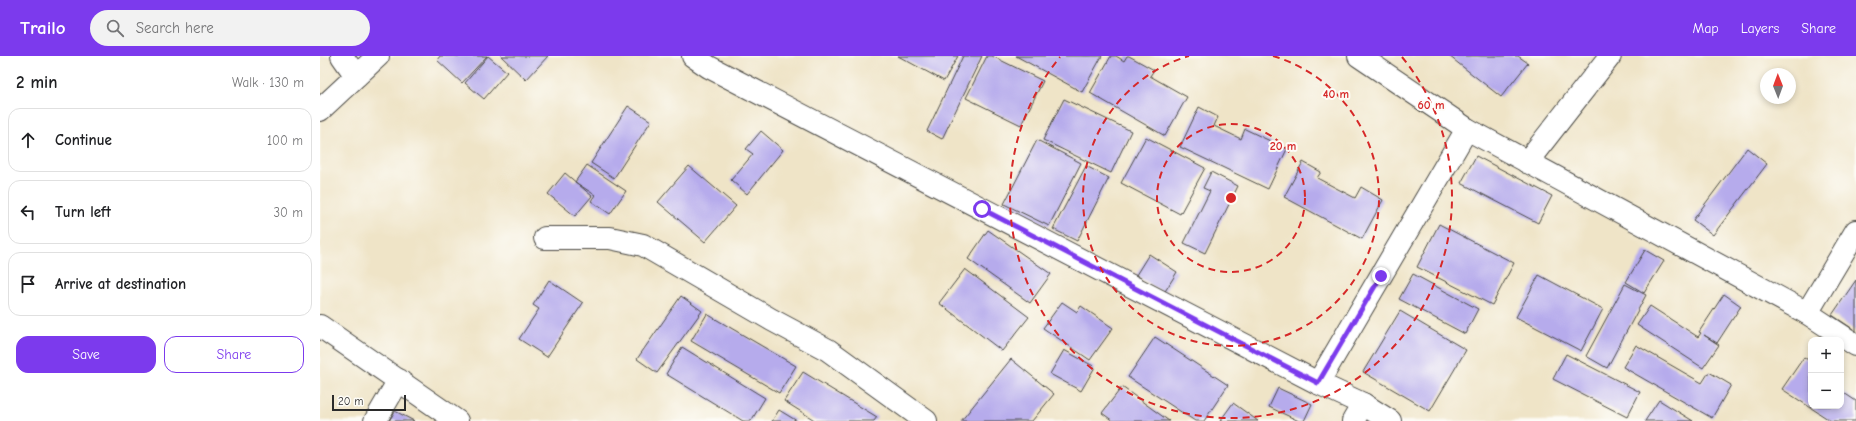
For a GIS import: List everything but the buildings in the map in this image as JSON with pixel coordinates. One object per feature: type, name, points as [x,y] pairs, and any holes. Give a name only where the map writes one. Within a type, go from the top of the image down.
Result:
[{"type":"street","points":[[342,56],[356,76]]},
{"type":"street","points":[[320,110],[378,56]]},
{"type":"street","points":[[693,56],[730,78],[1318,383],[1358,413],[1390,421]]},
{"type":"street","points":[[1359,56],[1468,129],[1807,313],[1856,345]]},
{"type":"street","points":[[1527,162],[1610,56]]},
{"type":"street","points":[[1318,383],[1468,129]]},
{"type":"street","points":[[1807,313],[1856,230]]},
{"type":"street","points":[[545,238],[610,238],[644,245],[772,320],[828,350],[926,421]]},
{"type":"street","points":[[320,326],[457,421]]},
{"type":"street","points":[[376,421],[399,380]]},
{"type":"route","points":[[982,209],[1318,383],[1381,276]]}]
